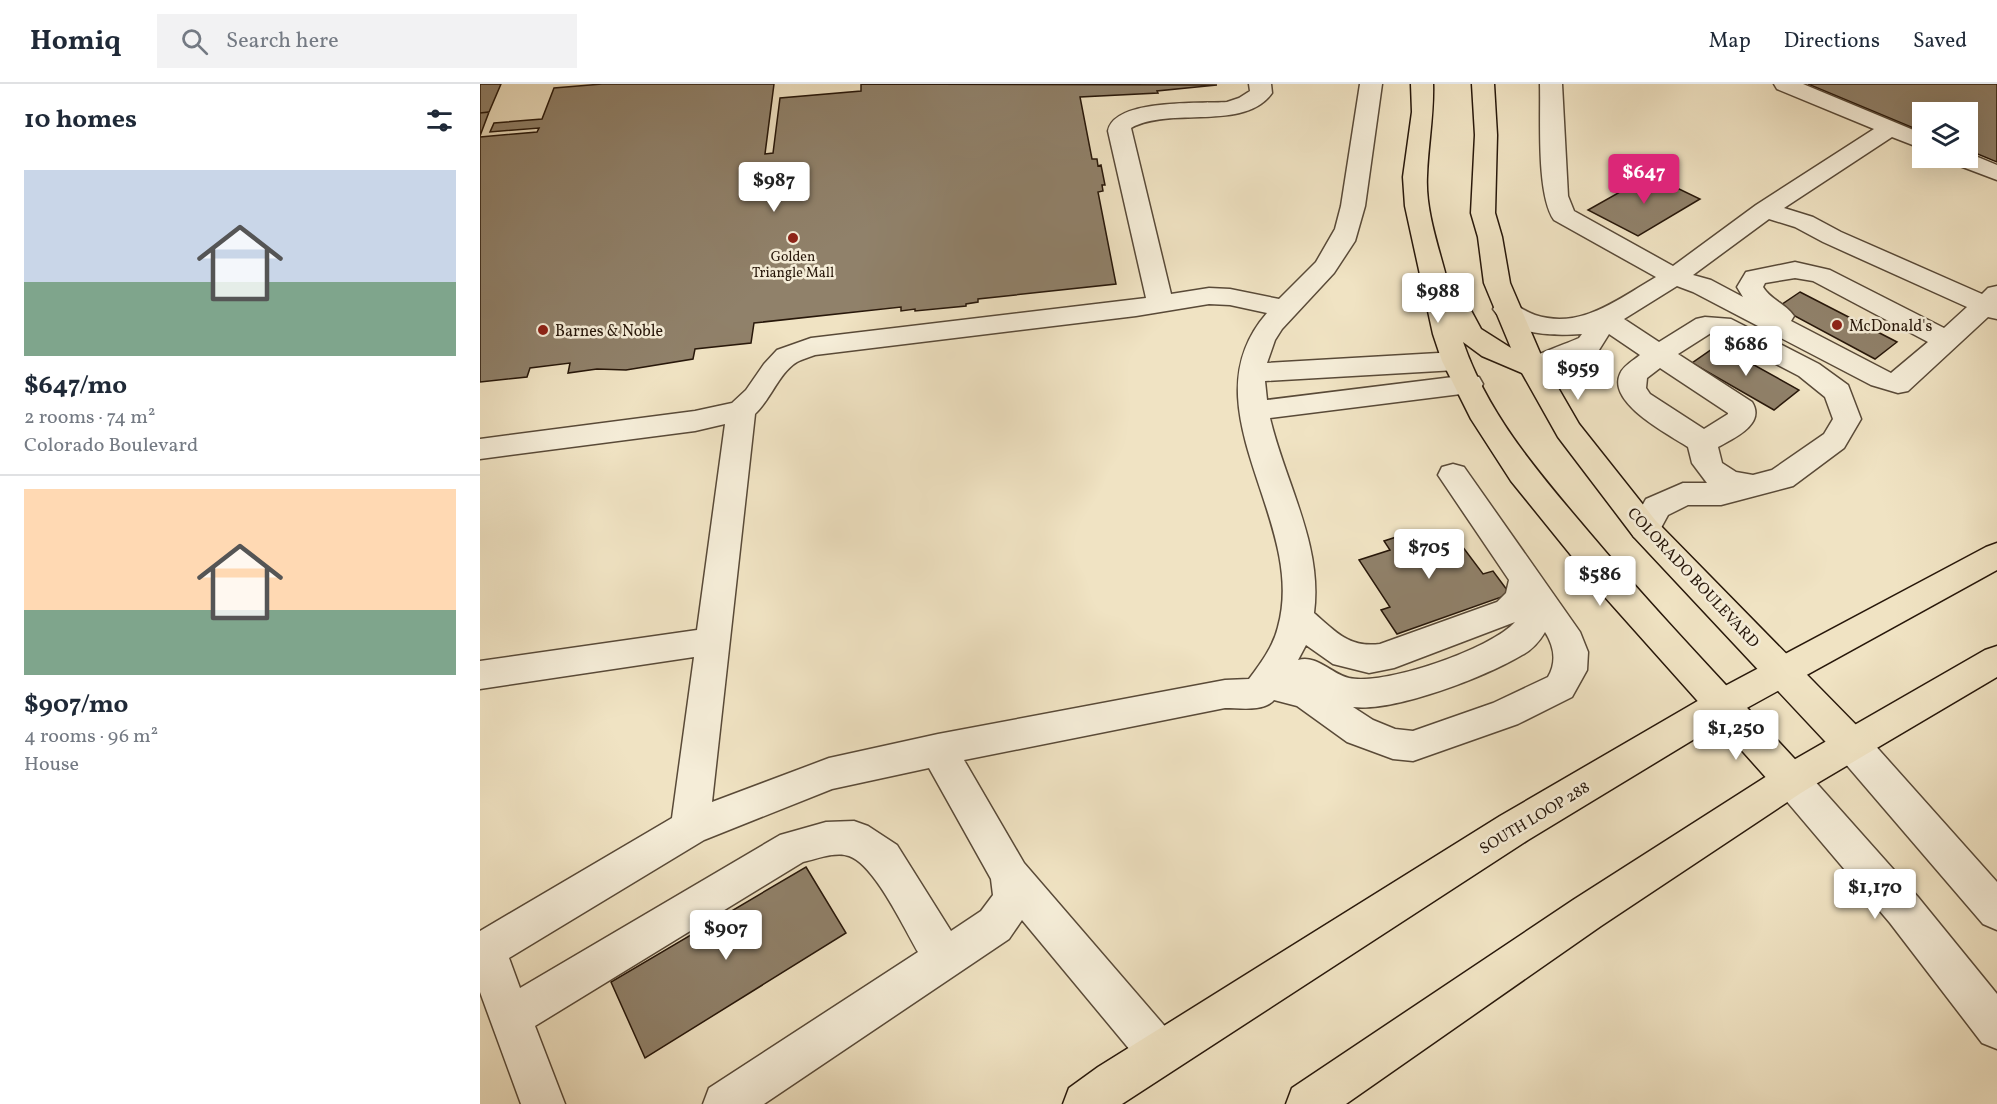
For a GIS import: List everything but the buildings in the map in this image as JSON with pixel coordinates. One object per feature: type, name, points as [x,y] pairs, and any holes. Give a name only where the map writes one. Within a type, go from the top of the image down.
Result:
[{"type":"main road","points":[[1422,84],[1423,112],[1415,177],[1417,206],[1441,311],[1462,373],[1485,419],[1522,472],[1616,587],[1791,780]]},
{"type":"main road","name":"COLORADO BOULEVARD","points":[[1483,84],[1486,135],[1483,213],[1490,237],[1497,283],[1532,367],[1568,430],[1645,529],[1785,672],[1851,744]]},
{"type":"main road","points":[[1417,206],[1432,224],[1452,299],[1464,328],[1498,354],[1532,367]]},
{"type":"main road","name":"SOUTH LOOP 288","points":[[1085,1104],[1160,1053],[1514,828],[1721,705],[1997,555]]},
{"type":"main road","points":[[1308,1104],[1587,913],[1791,780],[1997,660]]},
{"type":"street","points":[[1160,302],[1119,131],[1120,125],[1136,116],[1232,107],[1255,98],[1261,93],[1260,84]]},
{"type":"street","points":[[543,1104],[511,1017],[483,951],[690,828],[830,774],[938,750],[1225,694],[1259,693],[1284,650],[1300,584],[1294,550],[1261,445],[1253,411],[1251,373],[1255,356],[1268,329],[1284,308],[1336,253],[1346,233],[1354,205],[1371,84]]},
{"type":"street","points":[[1551,84],[1556,196],[1563,215],[1674,277],[1702,286],[1881,379],[1898,384],[1949,336],[1993,303]]},
{"type":"street","points":[[1785,84],[1912,137]]},
{"type":"street","points":[[1506,309],[1527,322],[1558,327],[1583,326],[1605,319],[1674,277],[1765,210],[1891,128]]},
{"type":"street","points":[[1978,165],[1997,173]]},
{"type":"street","points":[[1765,210],[1804,222],[1832,237],[1993,303]]},
{"type":"street","points":[[1902,380],[1775,313],[1759,301],[1750,286],[1755,277],[1795,270],[1821,275],[1949,336]]},
{"type":"street","points":[[480,449],[695,421],[741,411],[756,397],[774,370],[787,356],[811,347],[1136,308],[1160,302],[1209,296],[1230,297],[1284,308]]},
{"type":"street","points":[[1532,367],[1562,357],[1589,344],[1605,319]]},
{"type":"street","points":[[1605,319],[1742,409],[1742,417],[1729,428],[1703,443]]},
{"type":"street","points":[[1645,529],[1657,507],[1683,494],[1721,494],[1753,486],[1815,431],[1824,411],[1818,395],[1795,377],[1700,328],[1659,354],[1633,375],[1632,388],[1640,401],[1703,443]]},
{"type":"street","points":[[1251,373],[1462,373]]},
{"type":"street","points":[[1253,411],[1462,373]]},
{"type":"street","points":[[690,828],[741,411]]},
{"type":"street","points":[[1703,443],[1703,456],[1711,469],[1726,482],[1753,486]]},
{"type":"street","points":[[1284,650],[1308,695],[1360,731],[1402,729],[1534,678],[1547,666],[1556,650],[1538,599],[1453,475]]},
{"type":"street","points":[[1284,650],[1339,652],[1354,659],[1368,661],[1509,611],[1518,604],[1524,594],[1538,599]]},
{"type":"street","points":[[1284,650],[1329,686],[1346,692],[1382,694],[1414,684],[1516,642],[1533,625],[1538,599]]},
{"type":"street","points":[[1332,710],[1370,712],[1409,705],[1521,660],[1531,653],[1545,620],[1538,599]]},
{"type":"street","points":[[480,675],[713,641]]},
{"type":"street","name":"COLORADO BOULEVARD","points":[[1851,744],[1997,911]]},
{"type":"street","points":[[938,750],[1010,876],[1160,1053]]},
{"type":"street","points":[[1791,780],[1904,909],[1997,1028]]},
{"type":"street","points":[[511,1017],[794,847],[826,839],[854,838],[883,857],[945,958]]},
{"type":"street","points":[[725,1104],[995,925],[1013,899],[1010,876]]},
{"type":"place","name":"Golden Triangle Mall","points":[[793,238]]},
{"type":"place","name":"McDonald's","points":[[1837,325]]},
{"type":"place","name":"Barnes & Noble","points":[[543,330]]}]
